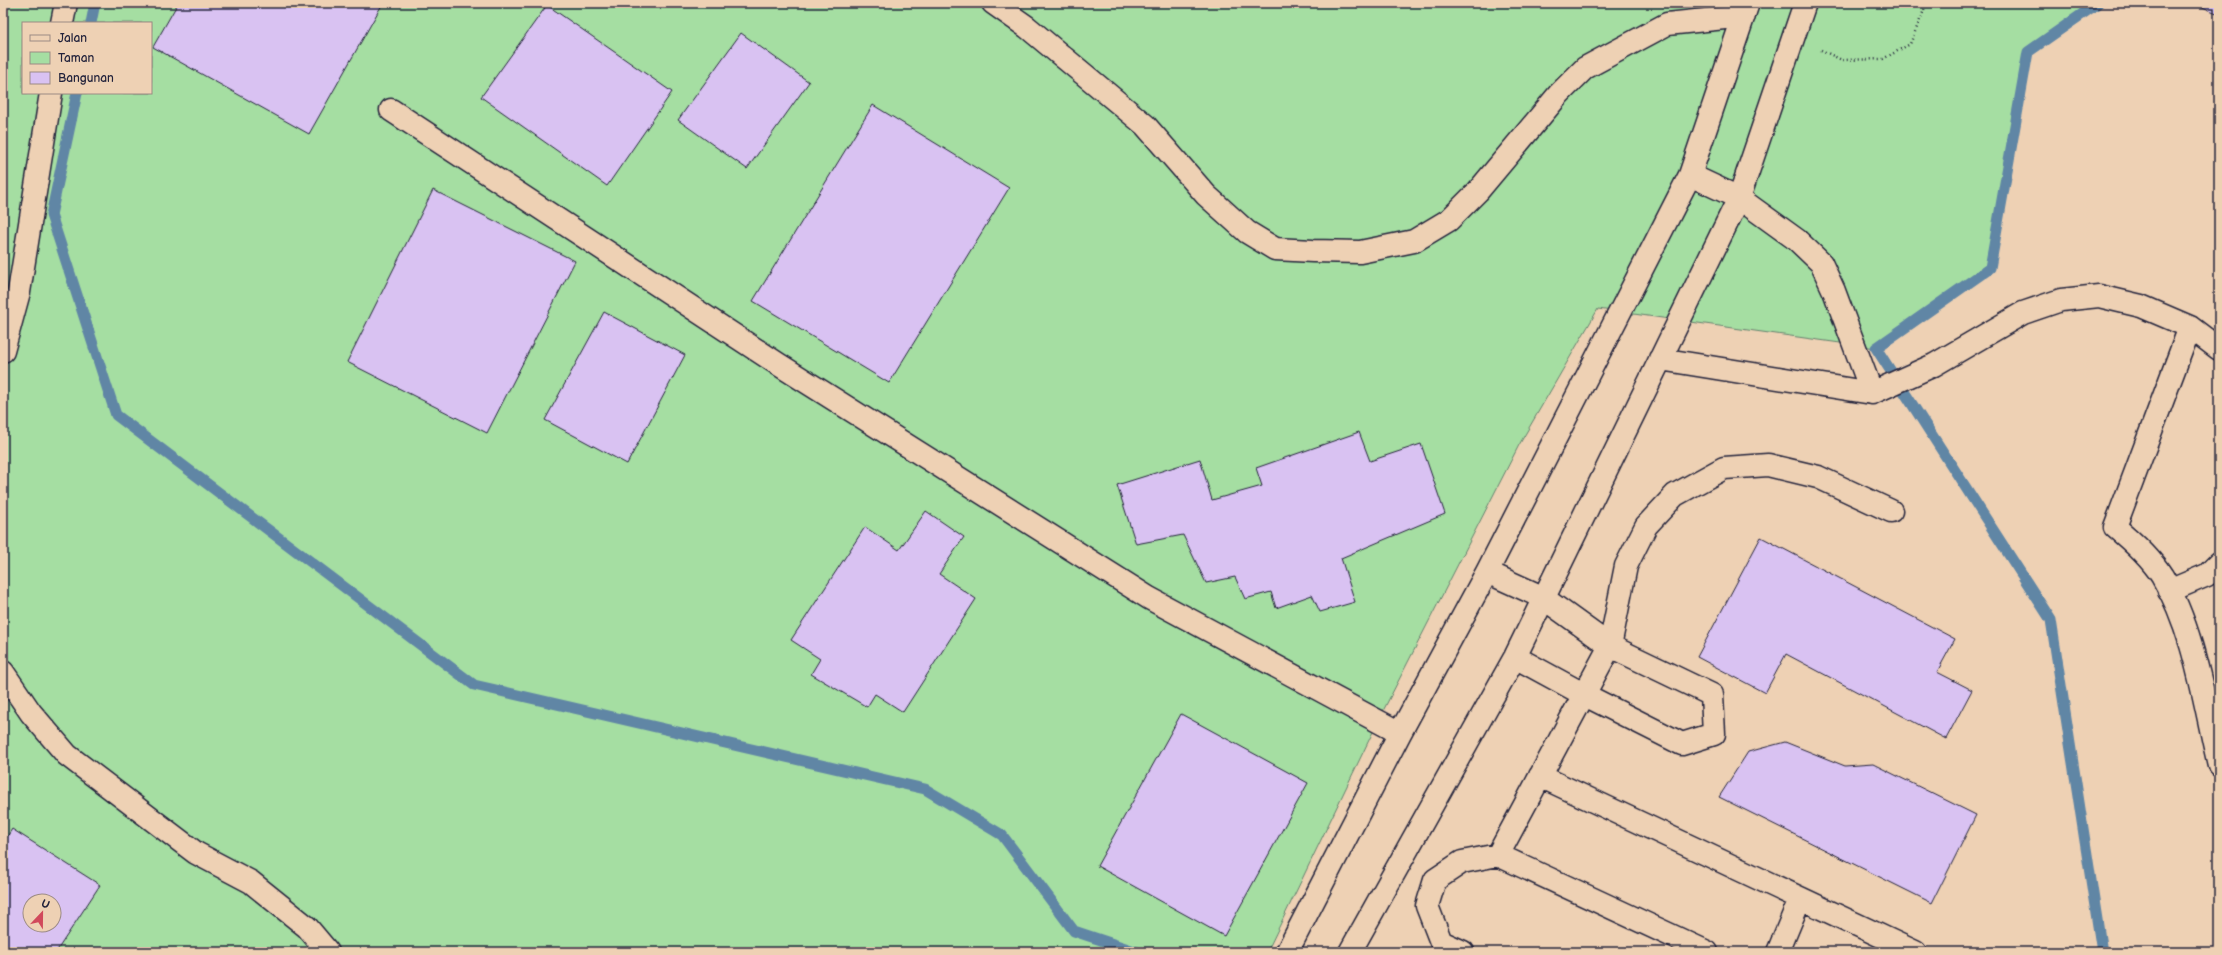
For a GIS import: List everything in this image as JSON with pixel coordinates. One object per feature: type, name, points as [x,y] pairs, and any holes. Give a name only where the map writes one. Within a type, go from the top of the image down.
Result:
[{"type":"street","points":[[62,22],[66,3]]},
{"type":"street","points":[[993,3],[1027,27],[1146,125],[1206,195],[1247,232],[1275,249],[1360,252],[1414,241],[1449,220],[1478,191],[1559,94],[1585,68],[1667,24],[1746,9],[1690,175],[1487,572],[1400,733],[1289,948]]},
{"type":"street","points":[[1350,952],[1515,657],[1542,597],[1739,198],[1805,3]]},
{"type":"street","points":[[3,351],[19,292],[51,94]]},
{"type":"street","points":[[391,110],[778,364],[1149,598],[1400,733]]},
{"type":"street","points":[[1690,175],[1739,198],[1797,240],[1821,263],[1880,389]]},
{"type":"street","points":[[1660,359],[1880,389],[1934,365],[2023,313],[2061,300],[2099,296],[2141,306],[2190,327],[2219,349]]},
{"type":"street","points":[[2190,327],[2115,527],[2132,541],[2161,575],[2186,624],[2219,765]]},
{"type":"street","points":[[1498,855],[1610,646],[1626,566],[1646,526],[1675,495],[1724,468],[1768,465],[1818,477],[1891,511]]},
{"type":"street","points":[[2169,591],[2207,575],[2219,563]]},
{"type":"street","points":[[1487,572],[1542,597],[1610,646],[1712,695],[1714,734],[1682,744],[1583,694],[1515,657]]},
{"type":"street","points":[[3,672],[31,713],[67,755],[196,853],[251,882],[307,927],[328,952]]},
{"type":"street","points":[[1540,776],[1915,952]]},
{"type":"street","points":[[1464,952],[1441,942],[1427,906],[1435,880],[1462,862],[1498,855],[1706,952]]},
{"type":"street","points":[[1778,952],[1800,899]]},
{"type":"path","points":[[1794,36],[1842,60],[1883,59],[1910,44],[1927,3]]},
{"type":"green space","points":[[3,3],[2098,3],[2028,52],[1990,268],[1876,348],[1598,309],[1519,445],[1383,711],[1267,952],[3,952]]},
{"type":"building","points":[[178,3],[383,3],[309,134],[153,47]]},
{"type":"building","points":[[2193,3],[2219,3],[2219,14]]},
{"type":"building","points":[[547,5],[672,92],[607,186],[481,97]]},
{"type":"building","points":[[741,33],[809,82],[747,169],[678,120]]},
{"type":"building","points":[[873,105],[1009,188],[889,383],[753,301]]},
{"type":"building","points":[[433,190],[575,261],[487,433],[347,362]]},
{"type":"building","points":[[604,312],[685,355],[627,464],[545,420]]},
{"type":"building","points":[[1359,432],[1370,461],[1421,444],[1445,514],[1341,558],[1355,602],[1320,612],[1312,595],[1276,608],[1271,592],[1245,599],[1235,577],[1206,583],[1183,535],[1136,544],[1117,485],[1200,459],[1212,500],[1262,486],[1256,468]]},
{"type":"building","points":[[926,511],[964,537],[939,574],[976,599],[903,712],[875,694],[867,707],[811,674],[820,659],[791,640],[865,527],[899,550]]},
{"type":"building","points":[[1761,537],[1955,639],[1937,672],[1972,690],[1946,739],[1786,654],[1765,693],[1697,657]]},
{"type":"building","points":[[1181,714],[1308,783],[1224,936],[1097,866]]},
{"type":"building","points":[[1785,742],[1845,766],[1873,764],[1976,815],[1932,903],[1719,797],[1748,752]]},
{"type":"building","points":[[12,829],[100,885],[56,952],[3,952],[3,843]]},
{"type":"waterway","points":[[91,22],[95,3]]},
{"type":"waterway","points":[[2098,3],[2028,52],[1990,268],[1876,348],[2051,620],[2102,952]]},
{"type":"waterway","points":[[77,94],[51,215],[116,415],[474,685],[925,789],[1002,835],[1074,931],[1137,952]]}]
